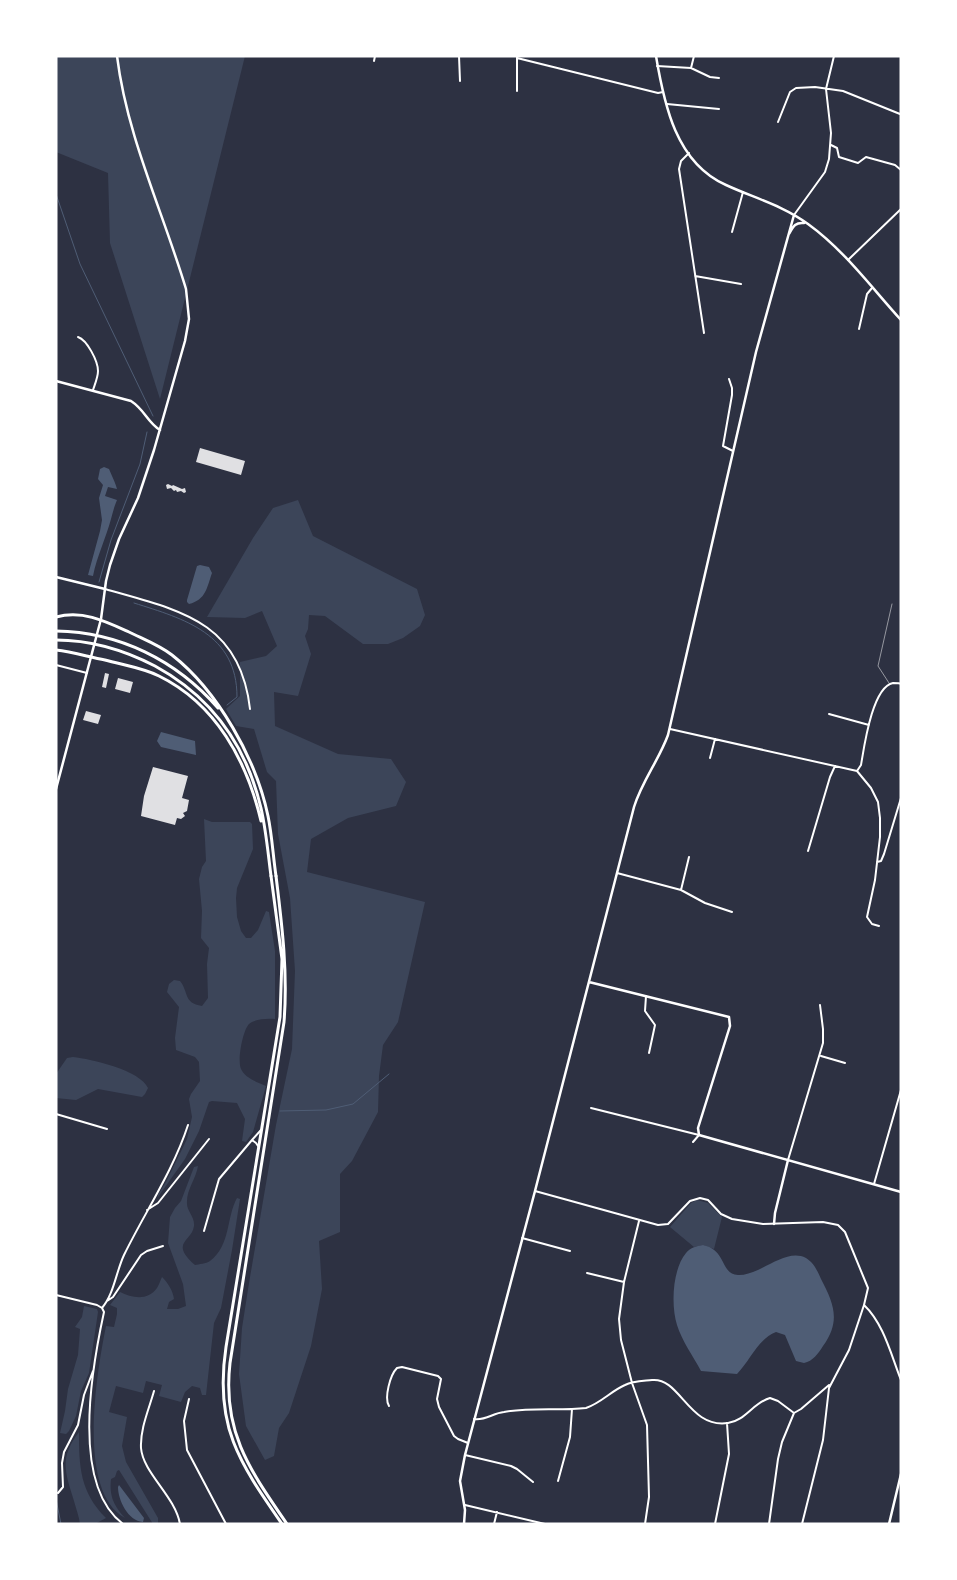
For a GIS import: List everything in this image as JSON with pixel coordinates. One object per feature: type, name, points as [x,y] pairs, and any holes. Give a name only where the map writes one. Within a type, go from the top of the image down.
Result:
[{"type":"highway","points":[[56,617],[77,615],[101,619],[155,644],[171,655],[207,690],[226,718],[246,753],[262,793],[268,816],[285,953],[284,1022],[228,1380],[231,1418],[242,1453],[260,1485],[287,1524]]},
{"type":"highway","points":[[56,631],[86,632],[105,636],[138,648],[170,665],[206,695],[226,718]]},
{"type":"highway","points":[[56,640],[87,642],[126,653],[165,672],[186,686],[212,709],[234,740],[248,769],[261,808],[282,959],[282,981],[278,1036],[224,1363],[223,1397],[225,1414],[236,1451],[252,1480],[282,1524]]},
{"type":"highway","points":[[56,650],[90,657],[158,676],[186,693],[214,719],[228,738],[247,774],[257,805],[267,850]]},
{"type":"street","points":[[56,789],[101,619],[105,589],[113,557],[138,498],[160,430],[185,341],[188,323],[188,306],[184,284],[126,111],[116,56]]},
{"type":"street","points":[[374,61],[375,56]]},
{"type":"street","points":[[459,56],[460,81]]},
{"type":"street","points":[[656,56],[666,104],[676,134],[698,165],[720,182],[768,201],[807,223],[830,241],[901,320]]},
{"type":"street","points":[[691,68],[694,56]]},
{"type":"street","points":[[464,1524],[464,1505],[460,1481],[464,1456],[639,790],[662,750],[670,729],[756,352],[794,215],[825,172],[829,159],[831,145],[826,89],[834,56]]},
{"type":"street","points":[[517,92],[517,57],[619,84],[658,93],[663,92]]},
{"type":"street","points":[[658,66],[691,68],[710,77],[719,78]]},
{"type":"street","points":[[778,122],[790,92],[796,88],[815,87],[853,94],[900,114]]},
{"type":"street","points":[[666,104],[719,109]]},
{"type":"street","points":[[831,145],[837,148],[839,157],[851,162],[858,164],[866,158],[895,165],[901,170]]},
{"type":"street","points":[[689,153],[681,162],[679,169],[704,333]]},
{"type":"street","points":[[732,232],[743,192]]},
{"type":"street","points":[[848,260],[901,209]]},
{"type":"street","points":[[787,238],[794,224],[799,222],[807,223]]},
{"type":"street","points":[[695,276],[741,284]]},
{"type":"street","points":[[859,329],[867,294],[872,288]]},
{"type":"street","points":[[78,336],[88,345],[97,366],[98,373],[93,390]]},
{"type":"street","points":[[729,379],[732,396],[723,443],[724,448],[733,451]]},
{"type":"street","points":[[56,381],[131,401],[141,408],[152,425],[160,430]]},
{"type":"street","points":[[56,576],[170,608],[190,616],[210,628],[229,649],[240,668],[247,688],[250,709]]},
{"type":"street","points":[[56,665],[87,673]]},
{"type":"street","points":[[857,772],[861,765],[869,725],[878,697],[890,684],[901,684]]},
{"type":"street","points":[[829,714],[869,725]]},
{"type":"street","points":[[670,729],[857,772],[871,788],[879,808],[880,829],[875,880],[867,914],[868,920],[872,924],[879,926]]},
{"type":"street","points":[[710,758],[715,739]]},
{"type":"street","points":[[808,851],[830,776],[835,766]]},
{"type":"street","points":[[877,862],[881,862],[901,798]]},
{"type":"street","points":[[681,890],[689,857]]},
{"type":"street","points":[[617,873],[681,890],[705,902],[732,912]]},
{"type":"street","points":[[589,982],[730,1018],[730,1026],[698,1128],[699,1135],[693,1142]]},
{"type":"street","points":[[646,996],[645,1011],[656,1027],[649,1053]]},
{"type":"street","points":[[774,1224],[774,1213],[788,1160],[820,1056],[824,1034],[820,1005]]},
{"type":"street","points":[[820,1056],[845,1063]]},
{"type":"street","points":[[874,1184],[901,1090]]},
{"type":"street","points":[[590,1108],[699,1135],[901,1192]]},
{"type":"street","points":[[56,1114],[107,1129]]},
{"type":"street","points":[[102,1308],[107,1301],[120,1263],[178,1151],[188,1125]]},
{"type":"street","points":[[204,1231],[221,1176],[263,1128]]},
{"type":"street","points":[[147,1210],[158,1203],[209,1139]]},
{"type":"street","points":[[252,1140],[258,1146],[257,1162]]},
{"type":"street","points":[[535,1191],[658,1225],[666,1225],[690,1201],[700,1198],[708,1200],[719,1212],[728,1218],[752,1223],[830,1223],[840,1227],[846,1235],[852,1253],[867,1284],[864,1305],[848,1350],[830,1385],[823,1440],[802,1524]]},
{"type":"street","points":[[639,1220],[624,1282],[619,1329],[632,1383],[647,1425],[649,1497],[644,1524]]},
{"type":"street","points":[[522,1238],[570,1251]]},
{"type":"street","points":[[107,1301],[113,1297],[141,1255],[163,1246]]},
{"type":"street","points":[[587,1273],[624,1282]]},
{"type":"street","points":[[56,1295],[97,1305],[104,1312],[94,1369],[89,1413],[90,1452],[99,1494],[109,1510],[123,1524]]},
{"type":"street","points":[[864,1305],[870,1311],[882,1332],[901,1380]]},
{"type":"street","points":[[389,1406],[386,1398],[396,1368],[402,1367],[438,1376],[441,1379],[437,1399],[439,1407],[454,1436],[458,1440],[468,1443]]},
{"type":"street","points":[[58,1493],[63,1487],[62,1463],[64,1452],[78,1425],[84,1395],[94,1369]]},
{"type":"street","points":[[474,1419],[482,1420],[507,1411],[589,1407],[622,1387],[632,1383],[651,1380],[663,1381],[702,1418],[713,1422],[728,1423],[739,1419],[768,1398],[778,1401],[794,1413]]},
{"type":"street","points":[[769,1524],[778,1459],[782,1442],[794,1413],[830,1385]]},
{"type":"street","points":[[154,1391],[142,1432],[141,1450],[146,1462],[175,1509],[180,1524]]},
{"type":"street","points":[[189,1399],[184,1430],[187,1450],[226,1524]]},
{"type":"street","points":[[558,1480],[570,1437],[572,1409]]},
{"type":"street","points":[[715,1524],[729,1454],[728,1423]]},
{"type":"street","points":[[464,1456],[511,1466],[532,1482]]},
{"type":"street","points":[[889,1524],[901,1474]]},
{"type":"street","points":[[464,1505],[545,1524]]},
{"type":"street","points":[[494,1524],[497,1512]]},
{"type":"lane","points":[[890,684],[878,666],[892,604]]},
{"type":"shaded area","points":[[56,56],[245,56],[160,399],[110,243],[108,173],[56,152]]},
{"type":"shaded area","points":[[104,467],[109,469],[117,489],[108,487],[105,496],[117,500],[93,576],[88,575],[102,520],[99,498],[103,485],[98,479],[100,469]]},
{"type":"shaded area","points":[[298,500],[313,536],[417,589],[425,615],[420,626],[403,638],[388,644],[363,644],[325,616],[309,615],[308,629],[305,636],[311,654],[298,696],[274,692],[275,726],[338,754],[391,759],[406,782],[396,806],[348,818],[311,839],[307,872],[425,902],[398,1022],[383,1045],[379,1076],[378,1112],[352,1161],[340,1174],[340,1232],[319,1241],[322,1289],[311,1346],[289,1413],[279,1428],[274,1456],[265,1460],[246,1426],[239,1374],[242,1328],[249,1283],[276,1125],[292,1049],[295,971],[290,898],[278,834],[276,781],[267,772],[254,729],[236,726],[226,709],[240,696],[240,662],[266,656],[277,646],[262,611],[245,618],[207,617],[253,538],[273,508]]},
{"type":"shaded area","points":[[197,566],[209,567],[212,573],[202,596],[189,604],[187,600]]},
{"type":"shaded area","points":[[161,732],[195,741],[196,755],[161,747],[157,741]]},
{"type":"shaded area","points":[[204,819],[212,822],[250,822],[252,824],[253,849],[237,888],[237,917],[241,931],[246,938],[251,938],[258,930],[266,911],[269,912],[275,951],[275,1019],[261,1019],[249,1024],[241,1045],[241,1069],[245,1075],[266,1086],[253,1132],[246,1142],[242,1141],[245,1119],[237,1103],[209,1102],[199,1131],[185,1159],[158,1197],[187,1139],[192,1117],[189,1099],[200,1081],[199,1062],[195,1057],[176,1050],[175,1038],[179,1007],[167,992],[169,984],[174,980],[180,981],[189,1000],[196,1005],[202,1006],[208,998],[207,964],[209,948],[201,938],[202,911],[199,879],[202,867],[206,861]]},
{"type":"shaded area","points":[[73,1057],[114,1066],[135,1076],[148,1088],[142,1097],[98,1089],[76,1100],[56,1098],[56,1074],[67,1058]]},
{"type":"shaded area","points":[[198,1166],[187,1199],[187,1207],[194,1226],[183,1247],[187,1257],[195,1265],[208,1262],[217,1255],[225,1239],[237,1198],[240,1199],[221,1308],[214,1323],[206,1395],[202,1395],[200,1388],[192,1386],[185,1392],[181,1402],[159,1396],[162,1385],[146,1381],[143,1393],[116,1386],[109,1412],[127,1417],[122,1446],[126,1462],[158,1518],[158,1524],[153,1524],[119,1470],[115,1477],[111,1479],[111,1491],[115,1505],[125,1518],[110,1504],[100,1483],[95,1458],[94,1429],[98,1371],[106,1326],[114,1327],[117,1314],[117,1308],[110,1305],[120,1292],[135,1297],[145,1297],[157,1288],[162,1277],[170,1287],[174,1299],[169,1302],[167,1309],[178,1309],[186,1306],[183,1284],[168,1243],[170,1217],[181,1201],[194,1167]]},
{"type":"shaded area","points":[[697,1200],[708,1203],[722,1217],[714,1249],[703,1245],[694,1247],[670,1227],[691,1203]]},
{"type":"shaded area","points":[[703,1245],[711,1248],[720,1256],[728,1271],[738,1275],[755,1271],[790,1256],[806,1258],[811,1262],[826,1288],[834,1312],[834,1320],[829,1337],[815,1357],[804,1363],[796,1361],[785,1335],[776,1332],[759,1345],[737,1374],[701,1371],[677,1325],[674,1308],[674,1288],[681,1260],[689,1250]]},
{"type":"shaded area","points":[[84,1306],[97,1309],[98,1312],[89,1373],[81,1391],[76,1416],[66,1434],[60,1433],[68,1389],[78,1355],[80,1329],[75,1327],[82,1317]]},
{"type":"shaded area","points":[[79,1432],[81,1468],[86,1489],[97,1508],[106,1518],[95,1524],[80,1524],[66,1473],[66,1458]]},
{"type":"shaded area","points":[[119,1485],[144,1518],[143,1522],[128,1514],[118,1492]]},
{"type":"building","points":[[200,448],[245,461],[241,475],[196,462]]},
{"type":"building","points":[[166,485],[182,489],[185,488],[186,492],[177,492],[171,488],[167,489]]},
{"type":"building","points":[[105,673],[109,674],[106,688],[102,687]]},
{"type":"building","points":[[118,678],[133,682],[130,693],[115,689]]},
{"type":"building","points":[[86,711],[101,715],[98,724],[83,720]]},
{"type":"building","points":[[153,767],[188,776],[182,798],[189,800],[187,811],[183,813],[185,816],[181,819],[177,818],[175,825],[141,816],[144,796]]},
{"type":"waterway","points":[[56,194],[80,264],[153,416]]},
{"type":"waterway","points":[[99,582],[111,540],[140,464],[147,432]]},
{"type":"waterway","points":[[134,603],[189,623],[205,632],[218,644],[228,658],[235,676],[237,697],[227,705]]},
{"type":"waterway","points":[[280,1111],[326,1110],[353,1104],[389,1074]]},
{"type":"waterway","points":[[56,1499],[61,1524]]}]
